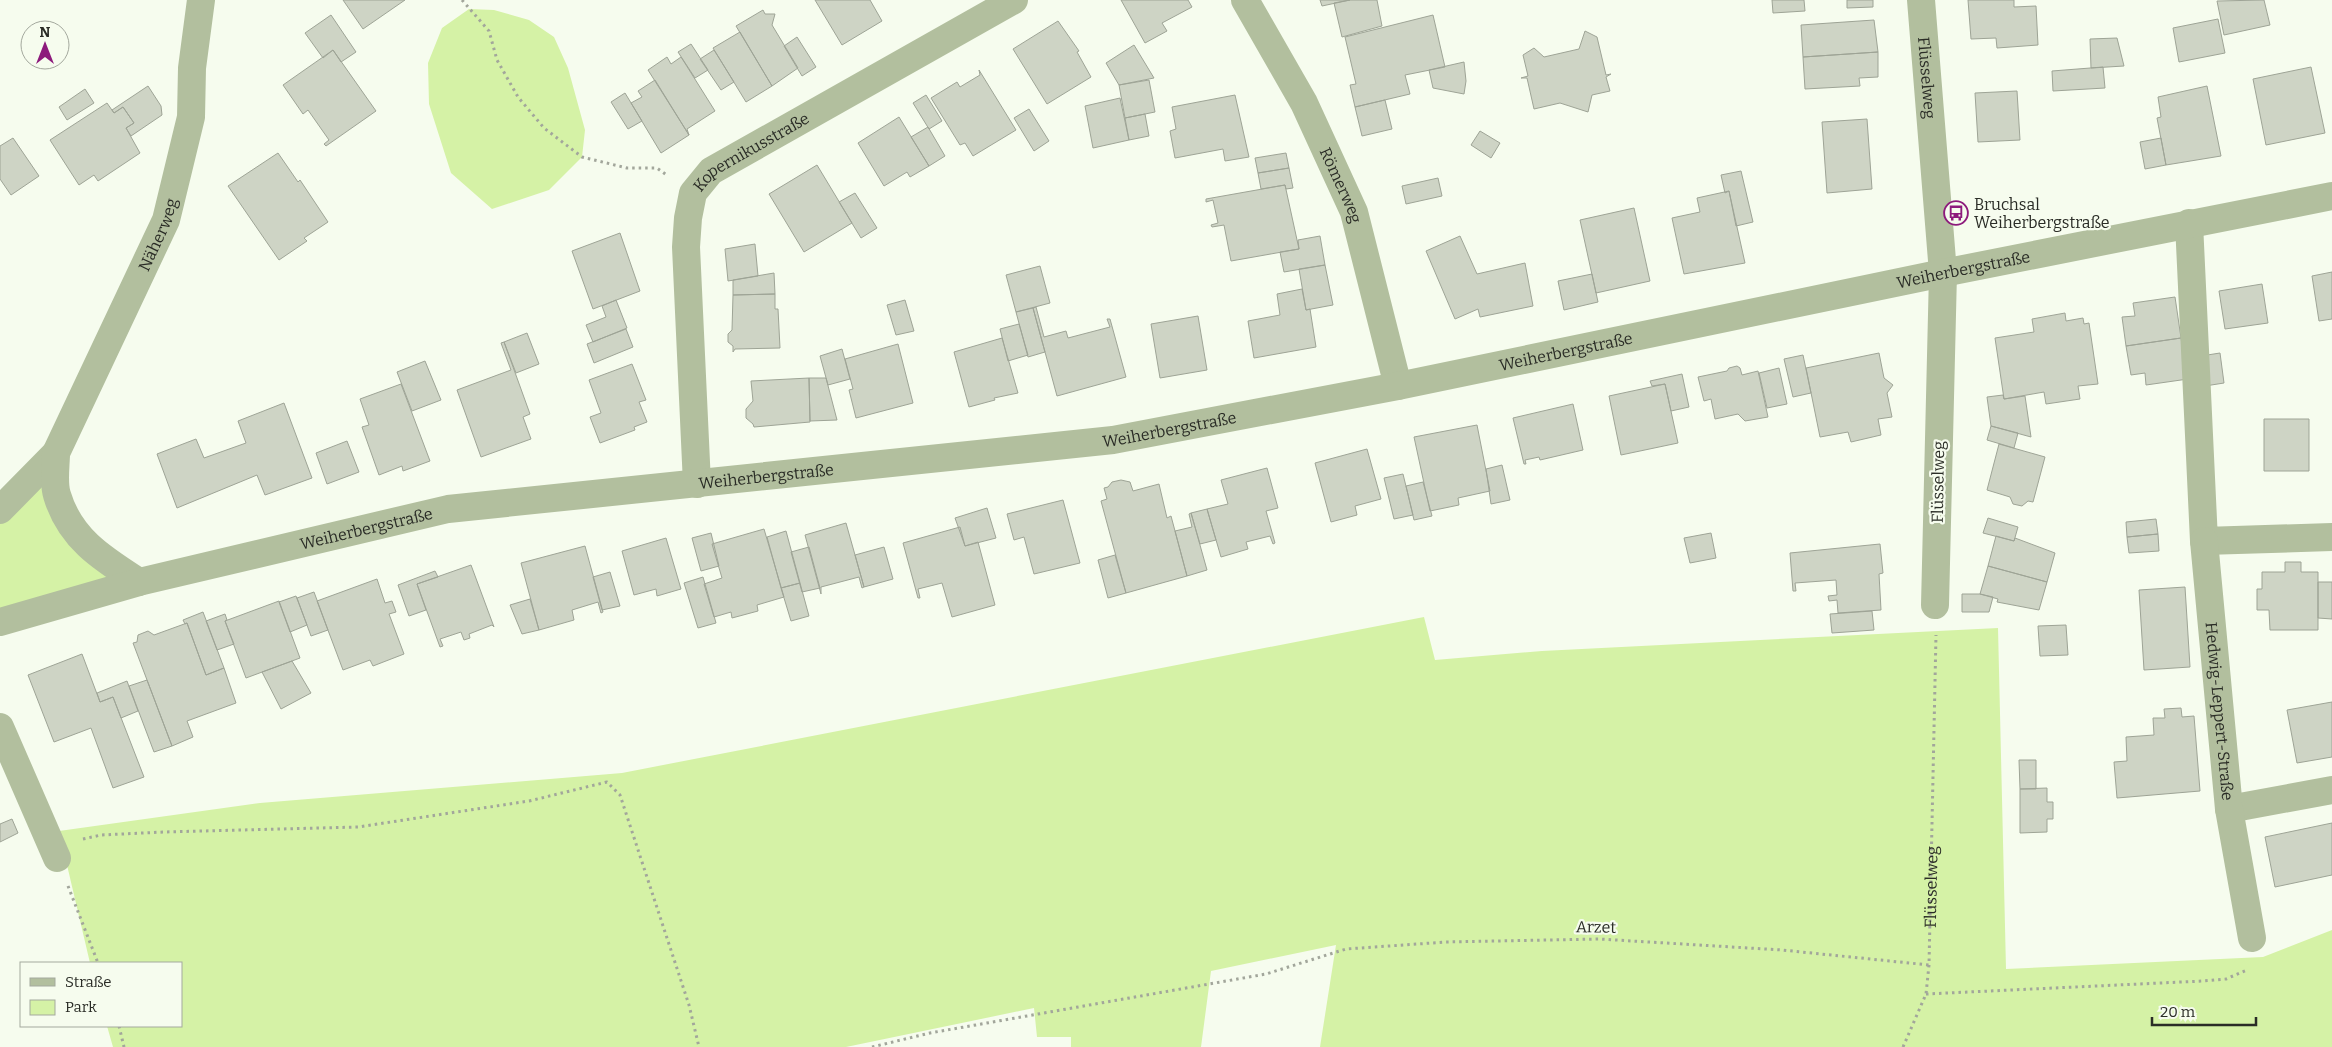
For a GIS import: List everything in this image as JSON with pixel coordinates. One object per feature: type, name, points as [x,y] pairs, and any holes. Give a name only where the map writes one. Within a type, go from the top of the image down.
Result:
[{"type":"street","name":"Näherweg","points":[[0,510],[56,452],[166,220],[191,117],[192,68],[200,0]]},
{"type":"street","name":"Kopernikusstraße","points":[[696,484],[686,247],[688,218],[693,193],[711,171],[1014,0]]},
{"type":"street","name":"Römerweg","points":[[1245,0],[1304,103],[1354,212],[1398,386]]},
{"type":"street","name":"Flüsselweg","points":[[1921,0],[1943,273],[1935,605]]},
{"type":"street","name":"Weiherbergstraße","points":[[0,622],[139,582],[448,509],[1113,440],[1398,386],[1943,273],[2332,196]]},
{"type":"street","name":"Hedwig-Leppert-Straße","points":[[2189,223],[2204,541],[2229,809],[2332,790]]},
{"type":"street","name":"Näherweg","points":[[56,452],[56,494],[74,530],[98,555],[139,582]]},
{"type":"street","points":[[2204,541],[2332,537]]},
{"type":"street","points":[[0,727],[55,852]]},
{"type":"street","points":[[2229,809],[2252,938]]},
{"type":"path","points":[[462,0],[489,31],[497,60],[518,98],[544,128],[582,157],[627,168],[657,168],[693,193]]},
{"type":"path","name":"Flüsselweg","points":[[1903,1047],[1926,994],[1929,965],[1936,660],[1935,605]]},
{"type":"path","points":[[98,962],[55,852],[101,836],[358,827],[529,801],[607,782],[620,795],[688,1005],[699,1047]]},
{"type":"path","points":[[1926,994],[2226,979],[2252,968],[2252,938]]},
{"type":"path","name":"Arzet","points":[[872,1047],[930,1033],[1266,974],[1346,949],[1446,942],[1589,939],[1782,950],[1929,965]]},
{"type":"path","points":[[119,1027],[124,1047]]},
{"type":"green space","points":[[469,9],[494,10],[529,20],[554,37],[568,68],[585,130],[582,157],[549,190],[492,209],[451,173],[429,104],[428,63],[442,28]]},
{"type":"green space","points":[[56,453],[56,494],[139,582],[0,622],[0,510]]},
{"type":"green space","points":[[1424,617],[1435,660],[1542,651],[1998,628],[2006,969],[2263,957],[2332,930],[2332,1047],[1320,1047],[1336,945],[1211,971],[1201,1047],[1071,1047],[1071,1037],[1037,1037],[1034,1008],[846,1047],[113,1047],[107,1027],[182,1027],[182,962],[90,962],[59,831],[260,803],[622,773]]},
{"type":"building","points":[[343,0],[405,0],[363,29]]},
{"type":"building","points":[[815,0],[870,0],[882,21],[842,45]]},
{"type":"building","points":[[1121,0],[1188,0],[1192,7],[1162,23],[1167,31],[1145,43]]},
{"type":"building","points":[[1320,0],[1350,0],[1322,6]]},
{"type":"building","points":[[1350,0],[1377,0],[1382,26],[1342,37],[1334,3]]},
{"type":"building","points":[[1772,0],[1804,0],[1805,11],[1773,13]]},
{"type":"building","points":[[1847,0],[1873,0],[1873,7],[1847,8]]},
{"type":"building","points":[[1968,0],[2014,0],[2014,7],[2036,6],[2038,45],[1997,48],[1996,38],[1971,39]]},
{"type":"building","points":[[2264,0],[2270,25],[2224,35],[2217,1]]},
{"type":"building","points":[[763,10],[765,14],[775,14],[772,25],[798,68],[772,86],[736,26]]},
{"type":"building","points":[[331,15],[356,52],[341,62],[333,50],[323,58],[305,33]]},
{"type":"building","points":[[1433,15],[1445,67],[1405,75],[1410,94],[1355,107],[1350,85],[1356,84],[1345,37]]},
{"type":"building","points":[[2218,19],[2225,53],[2179,62],[2173,28]]},
{"type":"building","points":[[1874,20],[1878,52],[1803,57],[1801,25]]},
{"type":"building","points":[[1058,21],[1079,51],[1077,52],[1091,77],[1047,104],[1013,49]]},
{"type":"building","points":[[1585,31],[1597,37],[1606,75],[1611,74],[1606,77],[1610,91],[1592,95],[1588,112],[1560,103],[1534,109],[1527,78],[1521,78],[1528,76],[1523,55],[1534,48],[1544,57],[1579,49]]},
{"type":"building","points":[[740,32],[772,86],[746,102],[713,48]]},
{"type":"building","points":[[797,37],[816,67],[802,76],[784,46]]},
{"type":"building","points":[[2117,38],[2124,66],[2091,68],[2090,39]]},
{"type":"building","points":[[691,44],[708,70],[695,78],[678,52]]},
{"type":"building","points":[[1134,45],[1154,78],[1119,85],[1106,63]]},
{"type":"building","points":[[333,50],[376,111],[326,146],[324,144],[329,140],[308,110],[303,114],[283,85]]},
{"type":"building","points":[[714,50],[734,82],[721,90],[700,59]]},
{"type":"building","points":[[1878,52],[1878,77],[1859,78],[1860,86],[1805,89],[1803,57]]},
{"type":"building","points":[[667,57],[671,64],[681,57],[715,111],[687,129],[689,135],[648,70]]},
{"type":"building","points":[[1464,62],[1466,81],[1464,94],[1433,88],[1429,70]]},
{"type":"building","points":[[2103,67],[2105,88],[2053,91],[2052,71]]},
{"type":"building","points":[[2311,67],[2325,133],[2266,145],[2253,79]]},
{"type":"building","points":[[979,70],[1016,130],[973,156],[965,143],[960,145],[931,98],[957,82],[960,87],[980,75]]},
{"type":"building","points":[[655,80],[689,135],[661,153],[631,103],[642,97],[638,91]]},
{"type":"building","points":[[1149,80],[1155,112],[1125,118],[1119,85]]},
{"type":"building","points":[[148,86],[161,106],[162,115],[131,136],[126,128],[134,123],[123,107],[114,113],[112,110]]},
{"type":"building","points":[[2207,86],[2221,156],[2166,165],[2157,118],[2161,117],[2158,97]]},
{"type":"building","points":[[85,89],[94,103],[67,120],[59,107]]},
{"type":"building","points":[[2017,91],[2020,140],[1978,142],[1975,93]]},
{"type":"building","points":[[625,93],[642,121],[628,129],[611,102]]},
{"type":"building","points":[[926,95],[942,121],[929,129],[913,103]]},
{"type":"building","points":[[1235,95],[1249,157],[1225,161],[1223,149],[1175,158],[1170,131],[1176,129],[1172,107]]},
{"type":"building","points":[[1120,98],[1129,140],[1093,148],[1085,106]]},
{"type":"building","points":[[1385,100],[1392,129],[1362,136],[1355,107]]},
{"type":"building","points":[[107,103],[114,113],[123,107],[134,123],[126,128],[140,153],[98,181],[94,175],[79,185],[50,140]]},
{"type":"building","points":[[1029,109],[1049,141],[1034,151],[1014,118]]},
{"type":"building","points":[[1145,114],[1149,136],[1129,140],[1125,118]]},
{"type":"building","points":[[899,117],[929,166],[910,177],[907,172],[884,186],[858,143]]},
{"type":"building","points":[[1867,119],[1872,189],[1827,193],[1822,122]]},
{"type":"building","points":[[928,127],[945,156],[929,166],[911,137]]},
{"type":"building","points":[[1480,131],[1500,143],[1491,158],[1471,145]]},
{"type":"building","points":[[13,138],[39,176],[11,195],[0,179],[0,146]]},
{"type":"building","points":[[2161,138],[2166,165],[2145,169],[2140,142]]},
{"type":"building","points":[[278,153],[298,182],[300,180],[328,222],[304,238],[307,241],[279,260],[228,186]]},
{"type":"building","points":[[1286,153],[1289,168],[1258,173],[1255,158]]},
{"type":"building","points":[[817,165],[852,223],[804,252],[769,194]]},
{"type":"building","points":[[1289,168],[1293,188],[1286,189],[1285,185],[1261,189],[1258,173]]},
{"type":"building","points":[[1741,171],[1753,222],[1736,226],[1729,191],[1725,193],[1721,175]]},
{"type":"building","points":[[1438,178],[1442,196],[1406,204],[1402,186]]},
{"type":"building","points":[[1285,185],[1299,249],[1231,261],[1224,225],[1212,227],[1211,225],[1218,223],[1213,200],[1206,202],[1206,199]]},
{"type":"building","points":[[1729,191],[1745,263],[1684,274],[1672,218],[1700,212],[1697,198]]},
{"type":"building","points":[[855,193],[877,228],[861,238],[839,202]]},
{"type":"building","points":[[1634,208],[1650,281],[1596,293],[1580,220]]},
{"type":"building","points":[[620,233],[640,291],[593,309],[572,251]]},
{"type":"building","points":[[1320,236],[1325,265],[1284,272],[1280,252],[1299,249],[1298,240]]},
{"type":"building","points":[[1460,236],[1477,274],[1525,263],[1533,306],[1480,317],[1478,309],[1455,319],[1426,251]]},
{"type":"building","points":[[755,244],[758,276],[728,281],[725,249]]},
{"type":"building","points":[[1325,265],[1333,305],[1306,310],[1299,269]]},
{"type":"building","points":[[1040,266],[1050,303],[1016,312],[1006,275]]},
{"type":"building","points":[[2332,272],[2332,319],[2319,321],[2312,276]]},
{"type":"building","points":[[774,273],[775,294],[733,295],[733,280]]},
{"type":"building","points":[[1592,274],[1598,302],[1564,310],[1558,281]]},
{"type":"building","points":[[2262,284],[2268,323],[2225,329],[2219,291]]},
{"type":"building","points":[[1302,289],[1306,310],[1310,309],[1316,347],[1254,358],[1248,321],[1280,315],[1277,294]]},
{"type":"building","points":[[775,294],[775,309],[778,309],[780,348],[735,349],[733,352],[733,346],[728,342],[728,334],[732,330],[733,295]]},
{"type":"building","points":[[2175,297],[2181,338],[2126,346],[2122,317],[2135,316],[2133,303]]},
{"type":"building","points":[[616,300],[627,328],[593,342],[586,325],[606,317],[602,306]]},
{"type":"building","points":[[905,300],[914,331],[896,335],[887,305]]},
{"type":"building","points":[[1036,307],[1044,337],[1066,331],[1068,338],[1110,327],[1107,319],[1110,319],[1126,377],[1057,396],[1033,308]]},
{"type":"building","points":[[1033,308],[1045,352],[1028,357],[1016,312]]},
{"type":"building","points":[[2065,313],[2066,321],[2083,318],[2084,324],[2089,323],[2098,384],[2078,386],[2080,399],[2046,404],[2044,392],[2004,399],[1995,338],[2034,332],[2032,319]]},
{"type":"building","points":[[1198,316],[1207,370],[1160,378],[1151,324]]},
{"type":"building","points":[[1019,324],[1028,355],[1008,361],[1000,329]]},
{"type":"building","points":[[626,329],[633,347],[594,363],[587,344]]},
{"type":"building","points":[[527,333],[539,364],[516,373],[504,342]]},
{"type":"building","points":[[1002,338],[1018,393],[994,398],[995,400],[969,407],[954,352]]},
{"type":"building","points":[[2181,338],[2188,379],[2146,385],[2145,373],[2131,375],[2126,346]]},
{"type":"building","points":[[504,342],[530,414],[523,417],[531,439],[481,457],[457,390],[511,370],[501,343]]},
{"type":"building","points":[[898,344],[913,403],[856,418],[849,390],[853,389],[845,359]]},
{"type":"building","points":[[842,349],[850,379],[828,385],[820,356]]},
{"type":"building","points":[[1879,353],[1884,378],[1893,385],[1887,393],[1892,417],[1878,419],[1881,435],[1851,442],[1848,432],[1820,437],[1806,368]]},
{"type":"building","points":[[2220,353],[2224,383],[2205,386],[2201,356]]},
{"type":"building","points":[[1803,355],[1811,393],[1793,397],[1784,359]]},
{"type":"building","points":[[425,361],[441,400],[412,411],[397,372]]},
{"type":"building","points":[[632,364],[646,400],[639,402],[647,422],[634,427],[635,430],[600,443],[590,417],[601,413],[589,380]]},
{"type":"building","points":[[1737,366],[1740,368],[1742,375],[1758,371],[1768,417],[1745,421],[1738,414],[1715,419],[1711,399],[1704,401],[1698,377],[1727,371],[1729,368]]},
{"type":"building","points":[[1779,368],[1787,404],[1767,408],[1759,373]]},
{"type":"building","points":[[1682,374],[1689,407],[1671,411],[1665,384],[1652,386],[1650,381]]},
{"type":"building","points":[[809,378],[810,422],[754,427],[746,418],[746,409],[753,401],[751,381]]},
{"type":"building","points":[[809,378],[826,378],[837,420],[810,421]]},
{"type":"building","points":[[401,384],[430,461],[403,471],[402,466],[379,475],[362,427],[369,425],[360,399]]},
{"type":"building","points":[[1665,384],[1678,443],[1621,455],[1609,396]]},
{"type":"building","points":[[2003,395],[2004,399],[2025,396],[2031,437],[1991,426],[1987,397]]},
{"type":"building","points":[[284,403],[312,478],[265,495],[257,475],[177,508],[157,454],[196,439],[204,458],[246,443],[238,421]]},
{"type":"building","points":[[1573,404],[1583,450],[1540,460],[1539,457],[1525,460],[1526,464],[1524,464],[1513,418]]},
{"type":"building","points":[[2264,419],[2309,419],[2309,471],[2264,471]]},
{"type":"building","points":[[1477,425],[1490,491],[1458,498],[1459,505],[1430,511],[1414,437]]},
{"type":"building","points":[[1991,426],[2018,433],[2014,448],[1987,440]]},
{"type":"building","points":[[347,441],[359,472],[327,484],[316,453]]},
{"type":"building","points":[[1999,444],[2045,457],[2033,502],[2028,501],[2022,506],[2013,504],[2010,497],[1987,490]]},
{"type":"building","points":[[1367,449],[1381,499],[1355,506],[1357,515],[1331,522],[1315,463]]},
{"type":"building","points":[[1502,465],[1510,500],[1491,504],[1486,469]]},
{"type":"building","points":[[1267,468],[1278,508],[1266,511],[1275,543],[1273,544],[1270,536],[1246,542],[1248,549],[1221,557],[1207,509],[1228,504],[1221,480]]},
{"type":"building","points":[[1403,474],[1413,515],[1394,519],[1384,478]]},
{"type":"building","points":[[1121,480],[1130,482],[1133,491],[1159,484],[1167,518],[1171,516],[1187,576],[1126,593],[1101,501],[1107,499],[1104,488],[1108,487],[1112,482]]},
{"type":"building","points":[[1423,482],[1432,516],[1414,520],[1406,486]]},
{"type":"building","points":[[1063,500],[1080,563],[1034,574],[1024,537],[1014,540],[1007,514]]},
{"type":"building","points":[[987,508],[996,538],[965,546],[955,518]]},
{"type":"building","points":[[1207,509],[1216,540],[1200,544],[1191,513]]},
{"type":"building","points":[[1191,513],[1207,570],[1187,576],[1175,531],[1192,527],[1189,514]]},
{"type":"building","points":[[1988,518],[2018,527],[2014,541],[1983,533]]},
{"type":"building","points":[[2156,519],[2158,534],[2127,537],[2126,522]]},
{"type":"building","points":[[846,523],[864,587],[862,588],[859,577],[821,587],[821,594],[805,535]]},
{"type":"building","points":[[960,527],[965,546],[978,542],[995,605],[952,617],[942,583],[918,589],[920,598],[918,598],[903,543]]},
{"type":"building","points":[[764,529],[784,597],[757,605],[758,611],[732,618],[731,612],[714,617],[704,584],[722,578],[712,544]]},
{"type":"building","points":[[786,531],[800,583],[781,588],[767,537]]},
{"type":"building","points":[[711,533],[719,566],[701,571],[692,538]]},
{"type":"building","points":[[1711,533],[1716,558],[1690,563],[1684,538]]},
{"type":"building","points":[[2158,534],[2159,551],[2129,553],[2127,537]]},
{"type":"building","points":[[1996,536],[2014,541],[2015,538],[2055,553],[2047,582],[1988,566]]},
{"type":"building","points":[[666,538],[681,589],[657,596],[656,589],[634,595],[622,551]]},
{"type":"building","points":[[1880,544],[1883,573],[1879,574],[1881,610],[1838,613],[1837,600],[1829,601],[1828,596],[1837,595],[1836,580],[1795,583],[1796,591],[1793,591],[1790,553]]},
{"type":"building","points":[[585,546],[603,612],[601,613],[598,602],[572,610],[574,620],[539,630],[521,563]]},
{"type":"building","points":[[809,547],[820,588],[802,592],[791,552]]},
{"type":"building","points":[[884,547],[893,579],[864,587],[855,555]]},
{"type":"building","points":[[1115,555],[1126,593],[1108,598],[1098,560]]},
{"type":"building","points":[[2285,562],[2301,562],[2301,572],[2318,572],[2318,630],[2270,630],[2269,610],[2257,610],[2257,589],[2262,589],[2262,572],[2285,572]]},
{"type":"building","points":[[471,565],[494,627],[492,625],[469,634],[470,638],[464,640],[461,632],[440,639],[443,646],[440,647],[417,584]]},
{"type":"building","points":[[1988,566],[2047,582],[2039,610],[1997,602],[1998,599],[1980,594]]},
{"type":"building","points":[[435,571],[438,577],[417,584],[426,610],[409,616],[398,585]]},
{"type":"building","points":[[610,572],[620,606],[602,610],[593,577]]},
{"type":"building","points":[[703,577],[716,623],[698,628],[684,583]]},
{"type":"building","points":[[377,579],[385,603],[392,601],[396,612],[389,614],[404,654],[373,666],[370,660],[343,670],[317,601]]},
{"type":"building","points":[[2318,582],[2332,582],[2332,619],[2318,618]]},
{"type":"building","points":[[800,583],[809,616],[791,621],[781,588]]},
{"type":"building","points":[[2185,587],[2190,667],[2144,670],[2139,590]]},
{"type":"building","points":[[314,592],[328,630],[311,636],[297,598]]},
{"type":"building","points":[[1962,594],[1980,594],[1993,597],[1989,612],[1962,612]]},
{"type":"building","points":[[296,596],[307,625],[290,632],[279,602]]},
{"type":"building","points":[[530,599],[539,630],[522,634],[510,605]]},
{"type":"building","points":[[279,601],[300,658],[246,678],[225,621]]},
{"type":"building","points":[[1872,611],[1874,630],[1832,633],[1830,614]]},
{"type":"building","points":[[203,612],[224,668],[206,675],[187,623],[185,624],[183,620]]},
{"type":"building","points":[[225,614],[227,620],[225,621],[234,644],[217,650],[206,621]]},
{"type":"building","points":[[187,623],[206,675],[224,668],[236,703],[187,721],[193,737],[172,746],[133,643],[137,642],[138,635],[148,631],[154,635]]},
{"type":"building","points":[[2066,625],[2068,655],[2040,656],[2038,626]]},
{"type":"building","points":[[82,654],[100,702],[113,697],[144,777],[113,788],[91,728],[54,742],[28,675]]},
{"type":"building","points":[[292,661],[311,693],[281,709],[262,672]]},
{"type":"building","points":[[147,680],[172,746],[154,752],[129,686]]},
{"type":"building","points":[[127,681],[138,711],[121,718],[113,697],[100,702],[97,693]]},
{"type":"building","points":[[2332,702],[2332,757],[2297,763],[2287,710]]},
{"type":"building","points":[[2181,708],[2182,717],[2194,716],[2200,791],[2117,798],[2114,762],[2127,761],[2126,737],[2154,735],[2153,718],[2165,718],[2164,709]]},
{"type":"building","points":[[2019,760],[2036,760],[2036,789],[2020,789]]},
{"type":"building","points":[[2047,788],[2047,802],[2053,802],[2053,819],[2047,819],[2047,832],[2020,833],[2020,789]]},
{"type":"building","points":[[12,819],[18,833],[0,842],[0,824]]},
{"type":"building","points":[[2332,823],[2332,875],[2275,887],[2265,837]]},
{"type":"place","name":"Bruchsal Weiherbergstraße","points":[[1956,213]]}]
